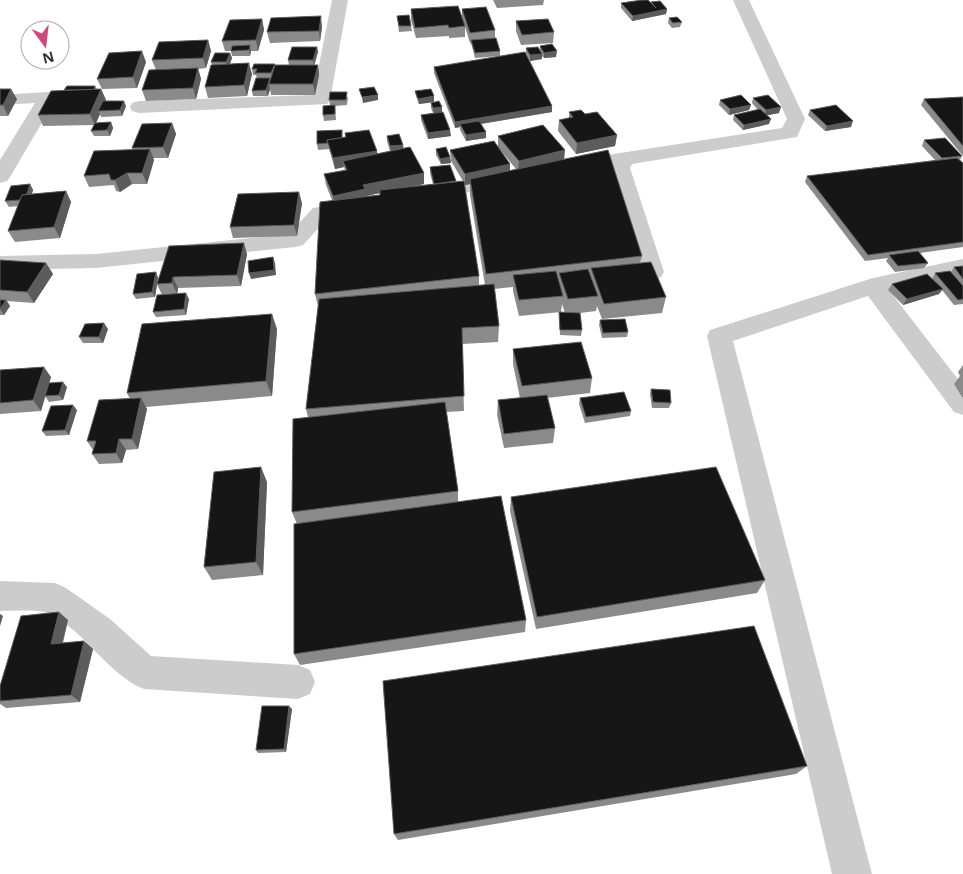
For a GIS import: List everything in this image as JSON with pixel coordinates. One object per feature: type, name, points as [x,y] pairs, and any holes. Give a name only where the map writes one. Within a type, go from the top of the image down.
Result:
[{"type":"lane","points":[[139,107],[320,100],[340,0]]},
{"type":"lane","points":[[406,198],[541,172],[790,133],[796,119],[741,0]]},
{"type":"lane","points":[[0,100],[48,97],[0,177]]},
{"type":"lane","points":[[625,159],[620,168],[653,272]]},
{"type":"lane","points":[[0,263],[96,261],[295,240],[321,214],[378,203]]},
{"type":"lane","points":[[852,874],[719,336],[873,286],[963,267]]},
{"type":"lane","points":[[873,286],[963,405]]},
{"type":"lane","points":[[0,596],[55,598],[98,630],[144,672],[298,682]]},
{"type":"building","points":[[648,0],[656,8],[651,2],[660,1],[667,9],[633,16],[621,3]]},
{"type":"building","points":[[458,6],[465,26],[449,28],[448,25],[415,28],[411,9]]},
{"type":"building","points":[[486,7],[495,30],[470,33],[462,9]]},
{"type":"building","points":[[409,15],[411,26],[399,26],[397,16]]},
{"type":"building","points":[[321,16],[319,31],[267,32],[271,18]]},
{"type":"building","points":[[677,17],[682,22],[673,23],[669,18]]},
{"type":"building","points":[[262,19],[256,40],[222,41],[230,20]]},
{"type":"building","points":[[548,19],[554,32],[522,35],[516,21]]},
{"type":"building","points":[[496,38],[500,51],[475,53],[471,40]]},
{"type":"building","points":[[208,40],[203,58],[152,60],[159,42]]},
{"type":"building","points":[[552,44],[557,51],[544,53],[540,46]]},
{"type":"building","points":[[250,45],[249,50],[231,51],[232,46]]},
{"type":"building","points":[[292,47],[317,47],[313,60],[288,60]]},
{"type":"building","points":[[538,47],[542,54],[530,55],[526,48]]},
{"type":"building","points":[[142,51],[133,77],[97,79],[109,53]]},
{"type":"building","points":[[525,52],[552,106],[455,122],[434,67]]},
{"type":"building","points":[[215,53],[230,53],[226,62],[211,62]]},
{"type":"building","points":[[249,63],[244,85],[205,87],[211,65]]},
{"type":"building","points":[[254,64],[275,64],[271,73],[255,73],[257,69],[252,69]]},
{"type":"building","points":[[275,65],[318,65],[313,84],[269,84]]},
{"type":"building","points":[[198,68],[193,88],[142,90],[149,70]]},
{"type":"building","points":[[256,78],[270,78],[266,90],[252,91]]},
{"type":"building","points":[[67,86],[95,86],[94,90],[64,90]]},
{"type":"building","points":[[374,87],[378,95],[362,97],[359,89]]},
{"type":"building","points":[[0,89],[11,89],[3,105],[0,105]]},
{"type":"building","points":[[101,89],[90,114],[38,115],[51,91]]},
{"type":"building","points":[[431,89],[434,96],[418,99],[415,91]]},
{"type":"building","points":[[330,92],[347,92],[346,100],[329,100]]},
{"type":"building","points":[[741,95],[751,105],[730,109],[720,100]]},
{"type":"building","points":[[768,95],[781,107],[766,110],[753,98]]},
{"type":"building","points":[[963,97],[963,146],[924,99]]},
{"type":"building","points":[[103,101],[124,101],[120,110],[98,111]]},
{"type":"building","points":[[439,101],[442,107],[433,108],[431,103]]},
{"type":"building","points":[[335,105],[335,114],[323,115],[323,106]]},
{"type":"building","points":[[836,105],[853,121],[827,126],[810,110]]},
{"type":"building","points":[[760,109],[771,119],[744,125],[734,115]]},
{"type":"building","points":[[581,110],[585,114],[597,112],[617,135],[577,143],[559,120],[573,117],[569,112]]},
{"type":"building","points":[[443,112],[450,130],[428,133],[421,115]]},
{"type":"building","points":[[479,121],[486,132],[466,135],[460,124]]},
{"type":"building","points":[[111,122],[107,130],[91,131],[95,123]]},
{"type":"building","points":[[172,123],[163,147],[132,148],[142,124]]},
{"type":"building","points":[[543,125],[565,150],[519,161],[498,136]]},
{"type":"building","points":[[342,130],[342,138],[327,140],[328,143],[317,144],[317,131]]},
{"type":"building","points":[[369,130],[377,151],[333,158],[327,140],[346,137],[345,133]]},
{"type":"building","points":[[399,134],[403,145],[390,146],[387,136]]},
{"type":"building","points":[[945,138],[962,156],[942,158],[924,140]]},
{"type":"building","points":[[494,141],[510,164],[465,174],[450,150]]},
{"type":"building","points":[[410,147],[424,173],[363,185],[365,189],[333,196],[324,174],[347,170],[343,161]]},
{"type":"building","points":[[446,147],[450,157],[440,159],[436,149]]},
{"type":"building","points":[[150,149],[142,173],[127,173],[115,180],[111,180],[109,174],[84,176],[94,151]]},
{"type":"building","points":[[608,150],[642,256],[486,274],[470,179]]},
{"type":"building","points":[[957,158],[963,163],[963,242],[868,255],[807,176]]},
{"type":"building","points":[[450,165],[456,181],[434,184],[430,167]]},
{"type":"building","points":[[464,181],[479,276],[315,294],[320,202],[380,195],[380,190]]},
{"type":"building","points":[[30,184],[27,194],[22,195],[20,200],[5,201],[11,186]]},
{"type":"building","points":[[66,191],[54,227],[8,231],[22,195]]},
{"type":"building","points":[[299,192],[294,225],[230,227],[238,194]]},
{"type":"building","points":[[244,243],[237,275],[173,277],[172,283],[157,284],[169,246]]},
{"type":"building","points":[[918,251],[928,263],[898,266],[889,255]]},
{"type":"building","points":[[273,257],[274,270],[249,273],[248,261]]},
{"type":"building","points":[[0,260],[46,263],[27,292],[0,290]]},
{"type":"building","points":[[651,262],[666,297],[604,304],[591,268]]},
{"type":"building","points":[[963,266],[963,279],[954,267]]},
{"type":"building","points":[[588,269],[598,296],[568,299],[559,273]]},
{"type":"building","points":[[556,271],[563,296],[519,300],[513,275]]},
{"type":"building","points":[[950,271],[963,286],[963,299],[958,300],[935,273]]},
{"type":"building","points":[[156,272],[152,292],[133,294],[137,274]]},
{"type":"building","points":[[927,274],[943,289],[907,299],[892,284]]},
{"type":"building","points":[[494,284],[499,326],[462,328],[464,396],[306,409],[319,299]]},
{"type":"building","points":[[186,293],[184,309],[153,312],[157,295]]},
{"type":"building","points":[[0,300],[6,300],[0,309]]},
{"type":"building","points":[[559,312],[580,313],[582,330],[560,330]]},
{"type":"building","points":[[272,314],[266,381],[127,393],[142,324]]},
{"type":"building","points":[[625,319],[628,332],[603,333],[600,320]]},
{"type":"building","points":[[104,323],[99,337],[79,337],[85,324]]},
{"type":"building","points":[[581,342],[592,378],[522,386],[513,349]]},
{"type":"building","points":[[44,367],[33,400],[0,403],[0,370]]},
{"type":"building","points":[[63,382],[59,395],[45,396],[49,383]]},
{"type":"building","points":[[651,389],[670,390],[671,403],[653,402]]},
{"type":"building","points":[[624,392],[631,411],[586,417],[580,398]]},
{"type":"building","points":[[547,395],[555,428],[504,434],[498,400]]},
{"type":"building","points":[[141,398],[132,439],[119,439],[116,453],[92,454],[96,441],[87,441],[99,400]]},
{"type":"building","points":[[445,402],[458,491],[292,512],[293,419]]},
{"type":"building","points":[[73,405],[65,430],[42,431],[51,406]]},
{"type":"building","points":[[261,467],[256,562],[204,567],[214,472]]},
{"type":"building","points":[[716,467],[765,580],[537,617],[511,497]]},
{"type":"building","points":[[501,496],[526,620],[294,654],[294,524]]},
{"type":"building","points":[[59,612],[51,644],[84,641],[71,695],[0,701],[0,686],[21,616]]},
{"type":"building","points":[[754,626],[807,766],[394,834],[383,681]]},
{"type":"building","points":[[262,706],[289,706],[284,749],[256,750]]}]
